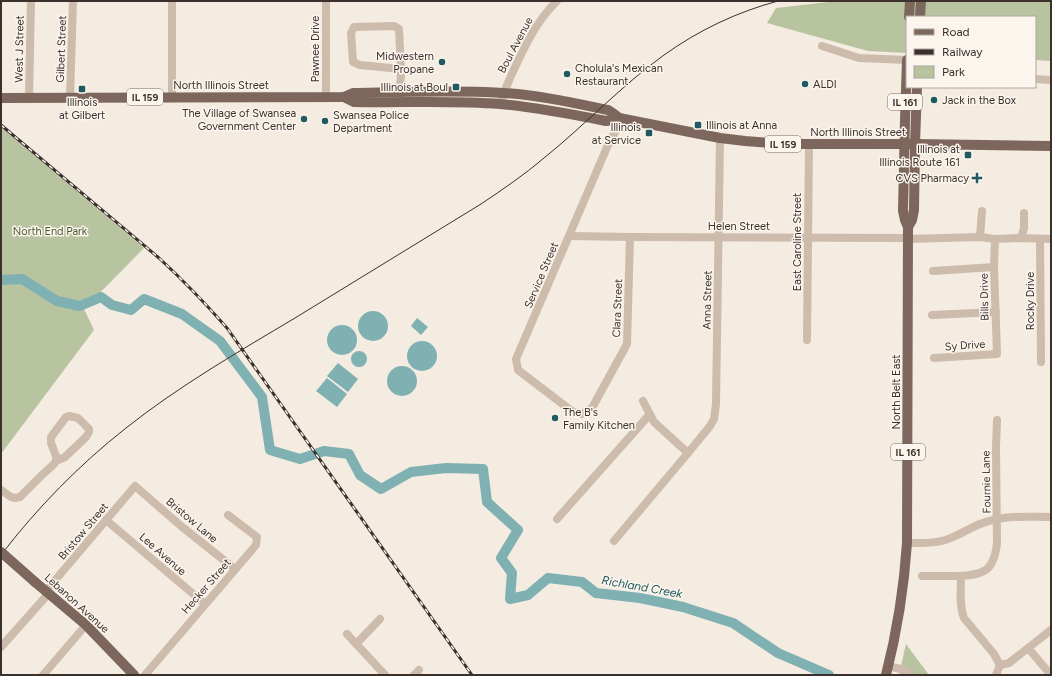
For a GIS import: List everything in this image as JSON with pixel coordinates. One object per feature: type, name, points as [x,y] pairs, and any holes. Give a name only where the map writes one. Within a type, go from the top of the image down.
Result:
[{"type":"main road","points":[[920,15],[921,1]]},
{"type":"main road","name":"IL 161","points":[[908,88],[909,144]]},
{"type":"main road","name":"IL 161","points":[[909,144],[917,88]]},
{"type":"main road","name":"North Illinois Street","points":[[1,98],[344,97],[353,93],[465,91],[504,93],[551,99],[608,110],[621,118],[720,138],[745,141],[809,144],[1051,146]]},
{"type":"main road","name":"North Illinois Street","points":[[344,97],[354,102],[465,102],[500,104],[550,110],[606,121],[621,118]]},
{"type":"main road","name":"North Belt East","points":[[887,670],[898,620],[907,543],[908,227],[912,220],[914,210],[909,144]]},
{"type":"main road","name":"Lebanon Avenue","points":[[1,552],[86,625],[134,675]]},
{"type":"street","name":"West J Street","points":[[29,98],[31,1]]},
{"type":"street","name":"Gilbert Street","points":[[70,98],[73,1]]},
{"type":"street","points":[[172,1],[172,97]]},
{"type":"street","name":"Pawnee Drive","points":[[326,1],[326,97]]},
{"type":"street","name":"Boul Avenue","points":[[500,104],[530,36],[545,14],[557,1]]},
{"type":"street","points":[[400,103],[401,69],[400,29],[394,26],[354,27],[351,33],[353,62],[360,66],[401,69]]},
{"type":"street","points":[[822,46],[859,58],[906,60]]},
{"type":"street","points":[[1036,79],[1051,80]]},
{"type":"street","name":"Service Street","points":[[582,414],[573,412],[518,370],[516,359],[621,118]]},
{"type":"street","name":"Anna Street","points":[[614,541],[688,453],[714,419],[716,404],[720,138]]},
{"type":"street","name":"East Caroline Street","points":[[807,340],[809,144]]},
{"type":"street","points":[[980,237],[982,211]]},
{"type":"street","points":[[1021,238],[1024,228],[1024,213]]},
{"type":"street","name":"Helen Street","points":[[570,236],[980,237],[995,239],[1051,239]]},
{"type":"street","name":"Clara Street","points":[[582,414],[592,408],[627,344],[630,237]]},
{"type":"street","name":"Bills Drive","points":[[995,239],[994,267],[997,354]]},
{"type":"street","name":"Rocky Drive","points":[[1040,239],[1041,362]]},
{"type":"street","points":[[933,271],[994,267]]},
{"type":"street","points":[[932,315],[996,312]]},
{"type":"street","name":"Sy Drive","points":[[934,358],[997,354]]},
{"type":"street","points":[[643,401],[654,422],[688,453]]},
{"type":"street","points":[[557,519],[650,414]]},
{"type":"street","points":[[1,490],[12,497],[20,497],[56,461],[65,457],[88,434],[89,430],[78,418],[69,416],[66,418],[51,436],[51,443],[56,456],[56,461]]},
{"type":"street","name":"Fournie Lane","points":[[961,576],[973,575],[985,571],[994,559],[998,544],[996,447],[997,420]]},
{"type":"street","name":"Bristow Street","points":[[1,647],[136,486]]},
{"type":"street","name":"Bristow Lane","points":[[136,486],[181,526],[235,569]]},
{"type":"street","name":"Hecker Street","points":[[145,675],[256,545],[257,537],[228,515]]},
{"type":"street","points":[[907,543],[942,541],[952,538],[983,523],[998,519],[1051,517]]},
{"type":"street","name":"Lee Avenue","points":[[106,520],[205,604]]},
{"type":"street","points":[[922,576],[961,576],[961,606],[964,618],[994,654],[1000,665]]},
{"type":"street","points":[[356,644],[380,619]]},
{"type":"street","points":[[43,675],[86,625]]},
{"type":"street","points":[[1000,665],[1009,663],[1051,630]]},
{"type":"street","points":[[347,634],[385,675]]},
{"type":"street","points":[[1028,648],[1051,675]]},
{"type":"street","points":[[996,675],[1000,665]]},
{"type":"street","points":[[887,670],[905,670],[911,675]]},
{"type":"green space","points":[[837,1],[1051,1],[1051,61],[1036,60],[1036,16],[906,16],[906,53],[868,51],[767,23],[776,8]]},
{"type":"green space","name":"North End Park","points":[[1,127],[144,248],[84,309],[94,330],[1,454]]},
{"type":"green space","points":[[906,644],[929,675],[899,675]]},
{"type":"water","points":[[373,311],[384,315],[388,326],[384,337],[373,341],[362,337],[358,326],[362,315]]},
{"type":"water","points":[[417,318],[428,327],[421,335],[411,326]]},
{"type":"water","points":[[342,325],[353,329],[357,340],[353,351],[342,355],[331,351],[327,340],[331,329]]},
{"type":"water","points":[[422,341],[433,345],[437,356],[433,367],[422,371],[411,367],[407,356],[411,345]]},
{"type":"water","points":[[359,351],[366,356],[367,359],[362,366],[359,367],[352,362],[351,359],[356,352]]},
{"type":"water","points":[[338,363],[358,379],[348,392],[327,376]]},
{"type":"water","points":[[402,366],[413,370],[417,381],[413,392],[402,396],[391,392],[387,381],[391,370]]},
{"type":"water","points":[[327,378],[347,394],[337,407],[316,391]]},
{"type":"waterway","name":"Richland Creek","points":[[1,280],[22,279],[57,301],[80,306],[101,297],[112,305],[131,310],[144,299],[182,314],[220,341],[262,397],[270,450],[300,459],[324,451],[349,454],[360,475],[381,489],[411,472],[446,468],[483,469],[487,502],[518,530],[501,558],[512,573],[510,599],[528,595],[548,578],[582,582],[596,593],[640,598],[683,607],[733,623],[778,653],[829,675]]},
{"type":"tram line","points":[[1,555],[44,504],[75,472],[126,428],[167,398],[230,357],[497,193],[536,164],[648,67],[677,46],[733,16],[778,1]]},
{"type":"railway","points":[[1,125],[159,258],[194,292],[227,328],[472,675]]},
{"type":"place","name":"Midwestern Propane","points":[[442,62]]},
{"type":"place","name":"Cholula's Mexican Restaurant","points":[[567,74]]},
{"type":"place","name":"ALDI","points":[[805,84]]},
{"type":"place","name":"Illinois at Boul","points":[[456,87]]},
{"type":"place","name":"Illinois at Gilbert","points":[[82,89]]},
{"type":"place","name":"Jack in the Box","points":[[934,100]]},
{"type":"place","name":"The Village of Swansea Government Center","points":[[304,119]]},
{"type":"place","name":"Swansea Police Department","points":[[325,121]]},
{"type":"place","name":"Illinois at Anna","points":[[698,125]]},
{"type":"place","name":"Illinois at Service","points":[[649,133]]},
{"type":"place","name":"Illinois at Illinois Route 161","points":[[968,155]]},
{"type":"place","name":"CVS Pharmacy","points":[[977,178]]},
{"type":"place","name":"The B's Family Kitchen","points":[[555,418]]}]
